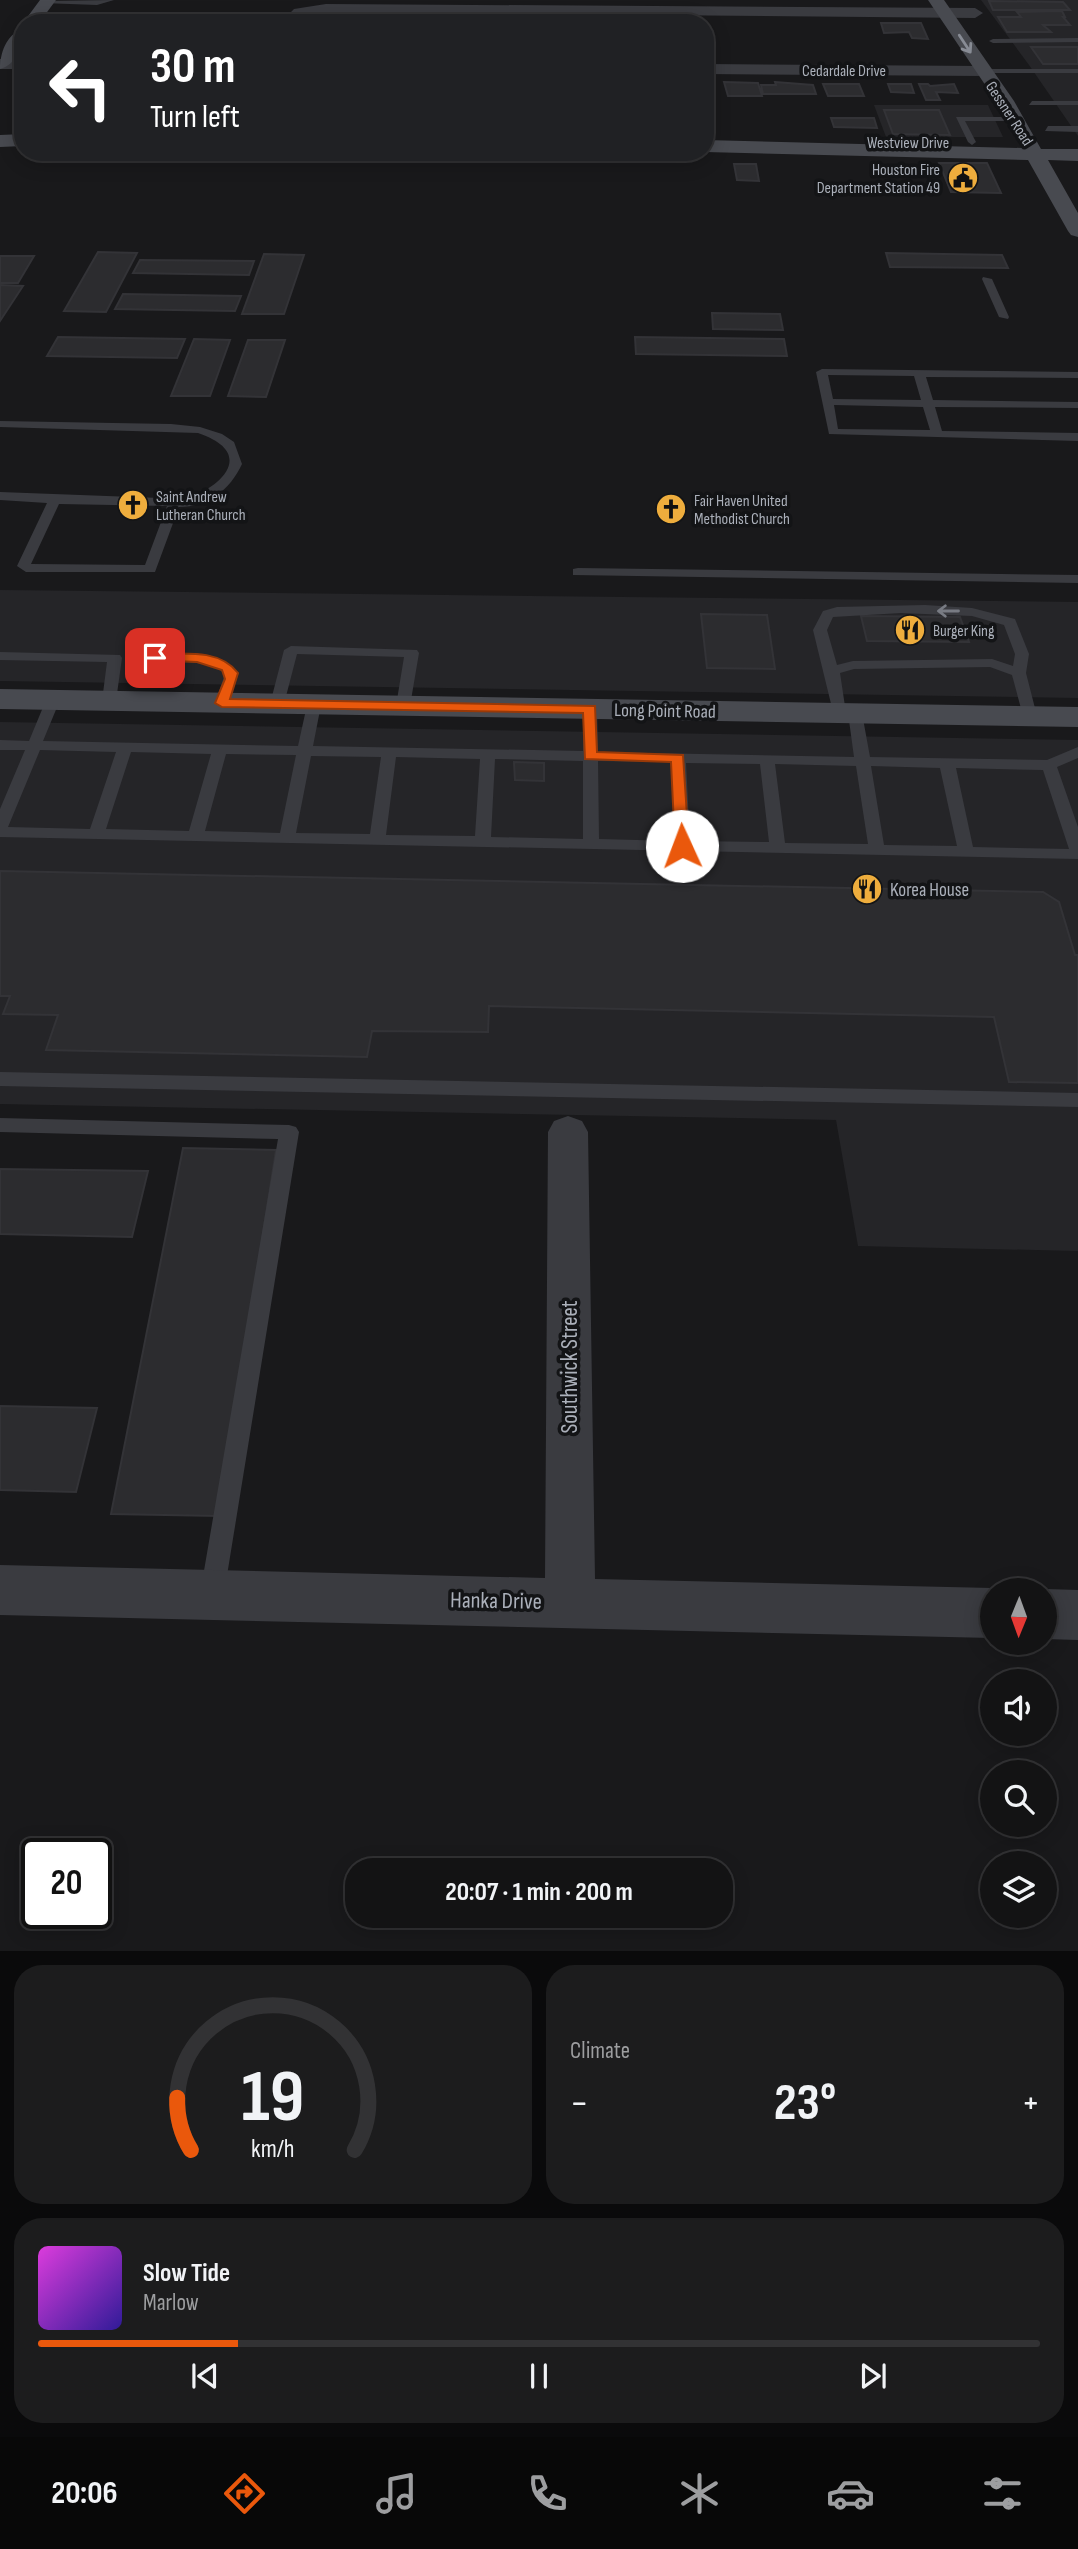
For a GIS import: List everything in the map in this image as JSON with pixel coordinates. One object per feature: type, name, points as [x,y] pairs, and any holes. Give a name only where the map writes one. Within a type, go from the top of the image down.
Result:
[{"type":"main road","name":"Gessner Road","points":[[940,6],[1033,148],[1065,178]]},
{"type":"main road","name":"Gessner Road","points":[[970,6],[1035,108],[1065,145],[1065,178],[1078,231]]},
{"type":"main road","points":[[0,64],[14,46]]},
{"type":"main road","name":"Westview Drive","points":[[738,147],[972,142],[1033,148]]},
{"type":"main road","name":"Westview Drive","points":[[714,146],[822,151],[1033,148],[1065,145]]},
{"type":"main road","name":"Long Point Road","points":[[0,699],[1030,716],[1077,720]]},
{"type":"street","points":[[293,14],[300,10],[326,8],[970,6]]},
{"type":"street","name":"Cedardale Drive","points":[[714,69],[982,71]]},
{"type":"street","name":"Southwick Street","points":[[568,1132],[570,1601]]},
{"type":"street","name":"Hanka Drive","points":[[0,1590],[570,1601],[980,1613]]},
{"type":"street","points":[[1057,1614],[1078,1615]]},
{"type":"lane","points":[[47,1],[97,3],[110,0]]},
{"type":"lane","points":[[993,41],[1078,40]]},
{"type":"lane","points":[[982,71],[1078,71]]},
{"type":"lane","points":[[1054,71],[1062,82]]},
{"type":"lane","points":[[1069,93],[1078,107]]},
{"type":"lane","points":[[1035,108],[1078,107]]},
{"type":"lane","points":[[972,142],[959,119],[1016,119]]},
{"type":"lane","points":[[1065,145],[1078,129]]},
{"type":"lane","points":[[987,279],[1004,317]]},
{"type":"lane","points":[[1078,375],[822,372],[832,432],[1078,437]]},
{"type":"lane","points":[[919,373],[937,434]]},
{"type":"lane","points":[[827,402],[1078,405]]},
{"type":"lane","points":[[0,424],[171,426],[200,430],[218,436],[230,445],[236,464],[229,479],[204,498],[189,503],[0,496]]},
{"type":"lane","points":[[55,500],[24,566],[26,568],[152,568],[174,503]]},
{"type":"lane","points":[[578,572],[1078,579]]},
{"type":"lane","points":[[877,850],[863,762],[820,630],[828,614],[837,611],[958,611],[995,615],[1010,622],[1022,654],[1019,673],[1030,716]]},
{"type":"lane","points":[[277,704],[290,650],[412,653],[403,706]]},
{"type":"lane","points":[[0,656],[115,658],[109,701]]},
{"type":"lane","points":[[155,658],[197,658],[214,661],[226,667],[232,673],[232,679],[222,703]]},
{"type":"lane","points":[[832,671],[853,665],[992,663],[1019,673]]},
{"type":"lane","points":[[53,700],[0,830],[377,840],[1078,852],[1049,765]]},
{"type":"lane","points":[[287,838],[314,705]]},
{"type":"lane","points":[[590,709],[591,844]]},
{"type":"lane","points":[[0,745],[1049,765],[1078,752]]},
{"type":"lane","points":[[96,834],[125,748]]},
{"type":"lane","points":[[196,836],[220,750]]},
{"type":"lane","points":[[377,840],[389,753]]},
{"type":"lane","points":[[483,842],[488,754]]},
{"type":"lane","points":[[678,758],[682,846]]},
{"type":"lane","points":[[767,760],[778,848]]},
{"type":"lane","points":[[947,763],[966,851]]},
{"type":"lane","points":[[0,1080],[1078,1100]]},
{"type":"lane","points":[[0,1125],[289,1132],[212,1594]]},
{"type":"shaded area","points":[[981,0],[1078,0],[1078,136],[1029,65]]},
{"type":"shaded area","points":[[874,105],[988,105],[1003,137],[886,137]]},
{"type":"shaded area","points":[[0,590],[1078,602],[1078,698],[0,681]]},
{"type":"shaded area","points":[[0,722],[1078,740],[1078,1251],[858,1246],[836,1120],[0,1104]]},
{"type":"building","points":[[989,1],[1063,2],[1070,10],[993,10]]},
{"type":"building","points":[[1062,11],[1063,17],[1070,25],[1043,25],[1051,32],[1007,32],[998,17],[1021,17],[1017,12]]},
{"type":"building","points":[[881,23],[921,23],[928,39],[912,38],[909,32],[884,33]]},
{"type":"building","points":[[1031,47],[1078,47],[1078,64],[1043,64]]},
{"type":"building","points":[[724,82],[758,83],[762,96],[728,96]]},
{"type":"building","points":[[775,82],[813,85],[816,94],[763,94],[761,85],[776,85]]},
{"type":"building","points":[[823,84],[859,84],[864,96],[828,96]]},
{"type":"building","points":[[888,84],[911,84],[914,93],[891,92]]},
{"type":"building","points":[[919,84],[954,84],[958,93],[936,92],[940,100],[926,100]]},
{"type":"building","points":[[884,110],[939,110],[950,135],[893,134]]},
{"type":"building","points":[[831,118],[874,118],[877,128],[834,127]]},
{"type":"building","name":"Houston Fire Department Station 49","points":[[939,163],[987,163],[1001,193],[951,192]]},
{"type":"building","points":[[734,164],[756,164],[759,181],[737,180]]},
{"type":"building","points":[[98,252],[137,253],[106,312],[64,311]]},
{"type":"building","points":[[886,253],[1002,255],[1008,268],[890,267]]},
{"type":"building","points":[[264,254],[304,255],[284,314],[242,314]]},
{"type":"building","points":[[0,256],[34,256],[18,283],[0,283]]},
{"type":"building","points":[[140,260],[254,261],[249,275],[133,273]]},
{"type":"building","points":[[0,285],[23,286],[0,321]]},
{"type":"building","points":[[123,294],[241,296],[235,311],[115,309]]},
{"type":"building","points":[[712,313],[780,314],[783,330],[713,329]]},
{"type":"building","points":[[58,337],[185,339],[177,358],[47,356]]},
{"type":"building","points":[[635,337],[784,339],[787,356],[636,354]]},
{"type":"building","points":[[194,339],[230,340],[210,396],[171,396]]},
{"type":"building","points":[[248,340],[285,340],[266,397],[228,396]]},
{"type":"building","points":[[701,614],[767,615],[775,669],[707,668]]},
{"type":"building","points":[[861,616],[960,617],[969,642],[867,641]]},
{"type":"building","points":[[514,762],[544,763],[544,781],[515,780]]},
{"type":"building","points":[[0,871],[1043,892],[1059,902],[1075,955],[1078,955],[1078,1083],[1009,1082],[994,1017],[489,1006],[488,1032],[372,1031],[367,1057],[46,1050],[58,1015],[3,1014],[10,996],[0,996]]},
{"type":"building","points":[[183,1148],[276,1150],[219,1516],[111,1514]]},
{"type":"building","points":[[0,1169],[148,1171],[132,1237],[0,1234]]},
{"type":"building","points":[[0,1406],[97,1408],[76,1492],[0,1490]]},
{"type":"place","name":"Houston Fire Department Station 49","points":[[963,178]]},
{"type":"place","name":"Saint Andrew Lutheran Church","points":[[133,505]]},
{"type":"place","name":"Fair Haven United Methodist Church","points":[[671,509]]},
{"type":"place","name":"Burger King","points":[[910,630]]},
{"type":"place","name":"Korea House","points":[[867,889]]},
{"type":"route","points":[[155,658],[197,658],[214,661],[226,667],[232,673],[232,679],[222,703],[590,709],[590,756],[678,758],[682,846]]}]
